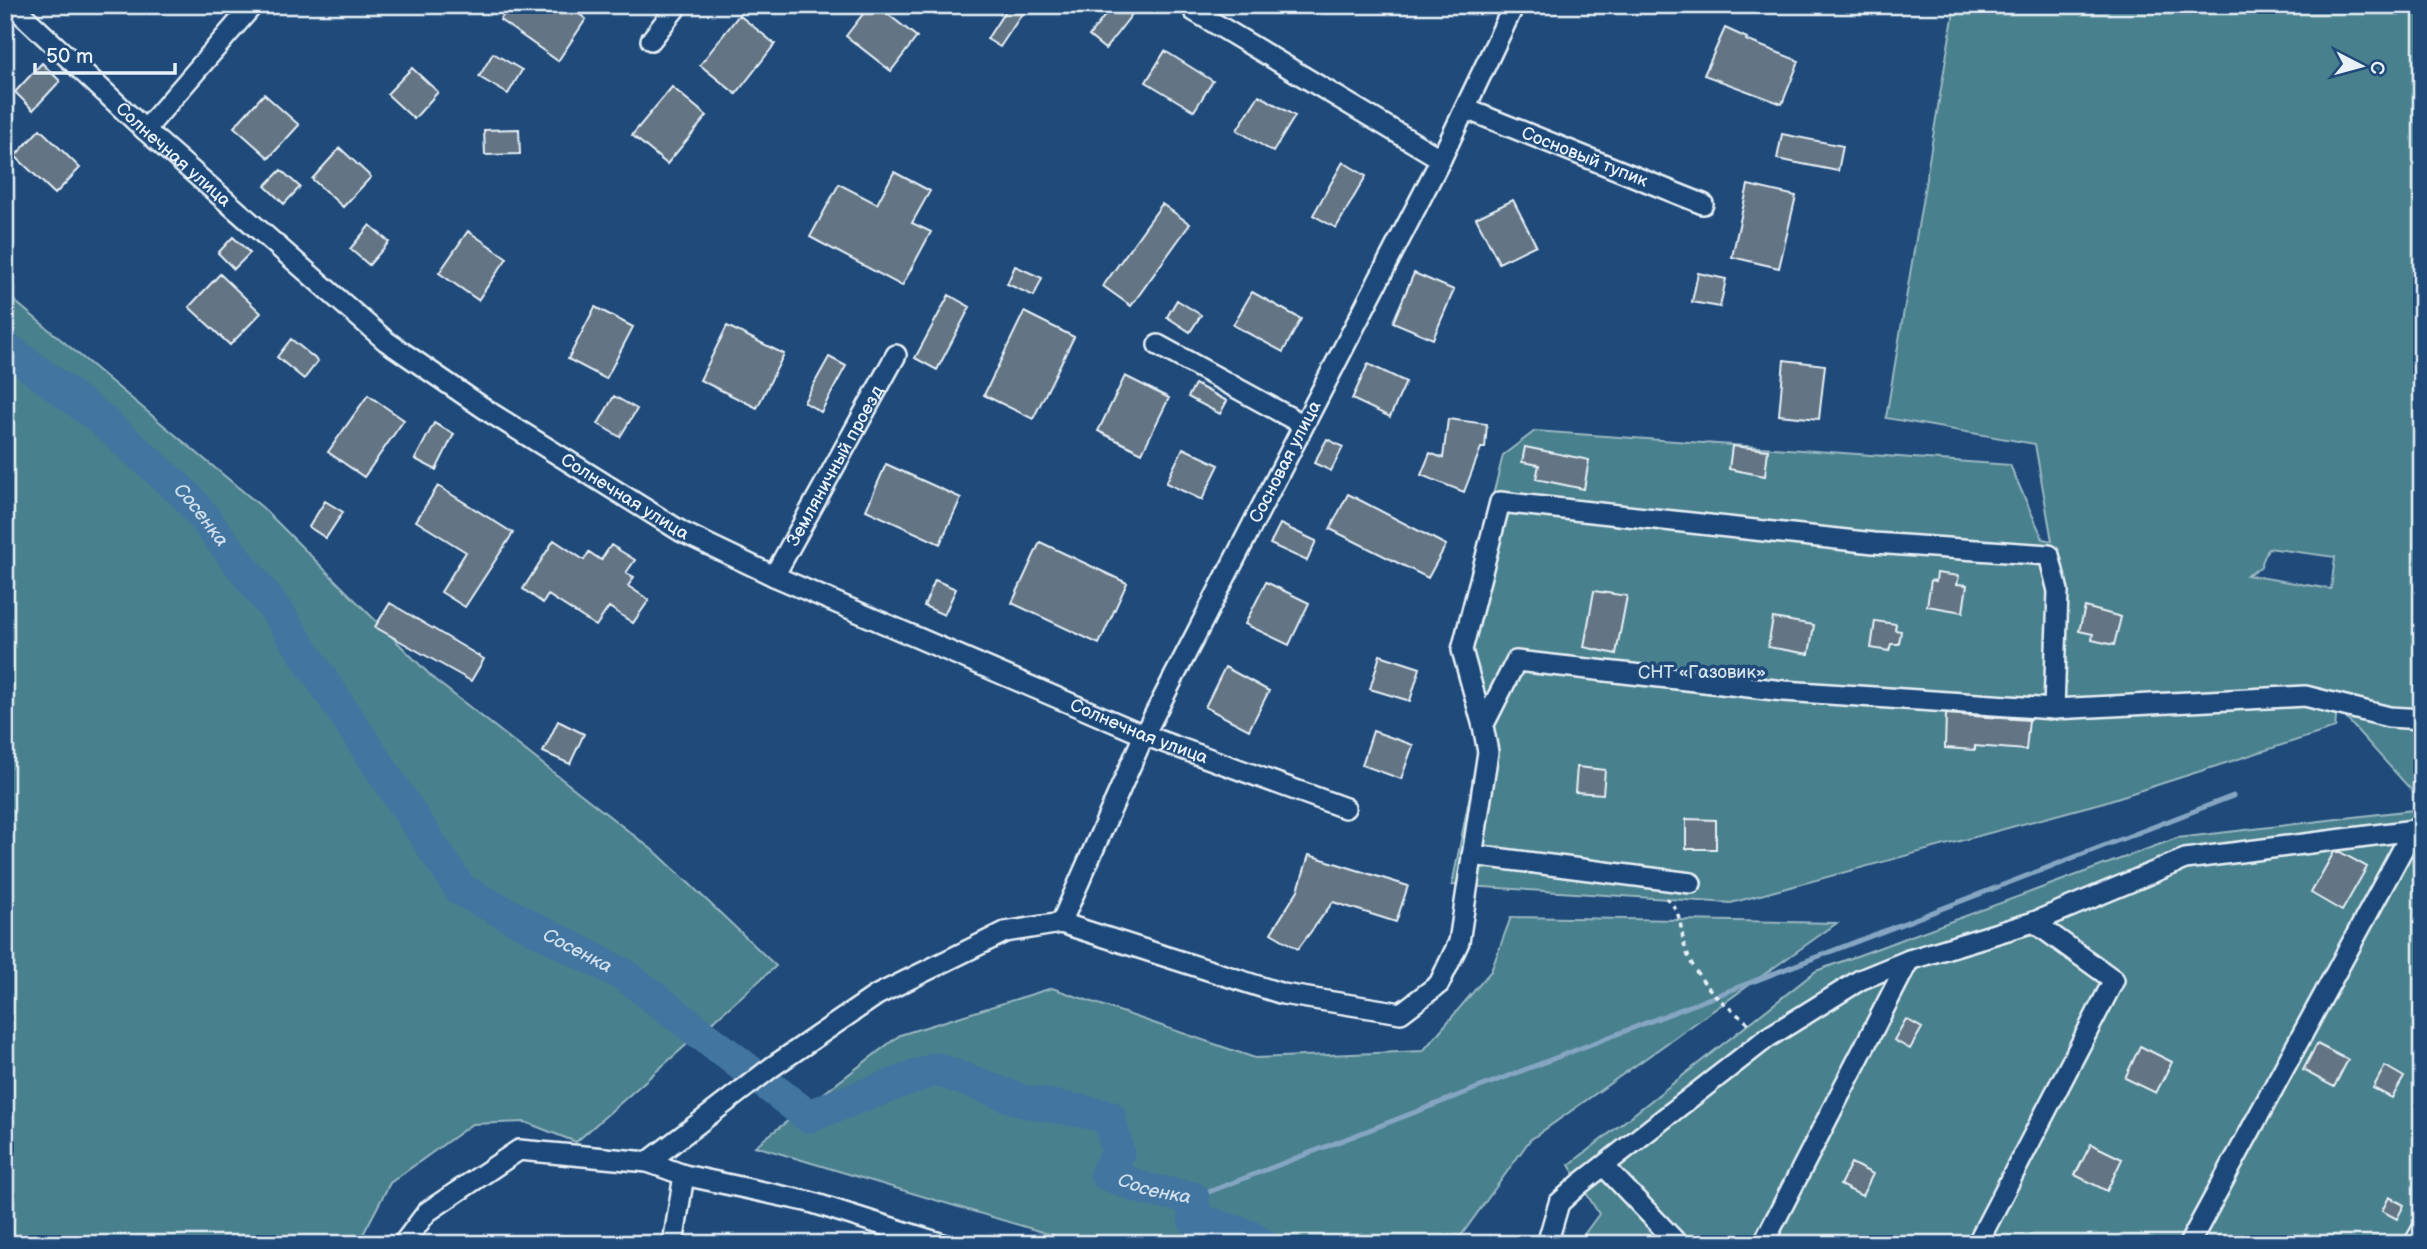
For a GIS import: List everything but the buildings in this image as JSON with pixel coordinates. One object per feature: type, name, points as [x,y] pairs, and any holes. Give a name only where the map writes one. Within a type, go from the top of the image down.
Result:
[{"type":"lane","name":"Солнечная улица","points":[[12,5],[145,130],[386,341],[491,413],[682,532],[774,576],[1144,735],[1345,808]]},
{"type":"lane","points":[[145,130],[253,5]]},
{"type":"lane","points":[[651,40],[678,5]]},
{"type":"lane","name":"Сосновая улица","points":[[1062,923],[1144,735],[1441,159],[1514,5]]},
{"type":"lane","points":[[1194,11],[1441,159]]},
{"type":"lane","name":"Сосновый тупик","points":[[1466,109],[1703,204]]},
{"type":"lane","points":[[1158,345],[1302,424]]},
{"type":"lane","name":"Земляничный проезд","points":[[774,576],[896,355]]},
{"type":"lane","points":[[648,1162],[772,1067],[889,989],[1005,932],[1062,923],[1283,994],[1401,1013],[1439,984],[1459,942],[1488,752],[1462,650],[1500,502],[1874,543],[2049,555],[2058,591],[2054,709]]},
{"type":"lane","points":[[1483,726],[1516,661],[1784,691],[2054,709],[2305,696],[2389,717],[2422,719]]},
{"type":"lane","points":[[1547,1244],[1559,1203],[1768,1038],[1860,980],[1909,960],[2034,922],[2185,859],[2417,829]]},
{"type":"lane","points":[[2189,1244],[2417,829]]},
{"type":"lane","points":[[1472,855],[1691,883]]},
{"type":"lane","points":[[1977,1244],[2114,980],[2034,922]]},
{"type":"lane","points":[[1763,1244],[1909,960]]},
{"type":"lane","points":[[403,1244],[427,1212],[519,1150],[648,1162],[684,1175],[810,1202],[943,1244]]},
{"type":"lane","points":[[1604,1166],[1678,1244]]},
{"type":"lane","points":[[673,1244],[684,1175]]},
{"type":"lane","points":[[2414,1244],[2422,1230]]},
{"type":"path","points":[[1639,876],[1676,906],[1687,954],[1716,999],[1768,1038]]},
{"type":"green space","name":"СНТ «Газовик»","points":[[1955,5],[2422,5],[2422,802],[2337,708],[2335,728],[2104,802],[1731,903],[1452,885],[1479,749],[1455,648],[1503,455],[1535,431],[2010,465],[2043,539],[2052,541],[2035,444],[1886,418]],"holes":[[[2268,548],[2335,557],[2331,589],[2247,575],[2260,568]]]},
{"type":"green space","points":[[5,293],[263,508],[435,680],[659,855],[776,966],[576,1142],[525,1122],[472,1124],[390,1183],[358,1244],[5,1244]]},
{"type":"green space","points":[[2422,809],[2422,1244],[1577,1244],[1599,1214],[1569,1165],[1816,971],[2177,838]]},
{"type":"green space","points":[[1511,917],[1837,923],[1530,1140],[1455,1244],[1082,1244],[755,1146],[900,1035],[1052,988],[1255,1058],[1423,1051],[1491,971]]},
{"type":"waterway","name":"Сосенка","points":[[5,347],[97,416],[187,496],[278,613],[461,890],[626,976],[808,1116],[936,1069],[1023,1101],[1109,1116],[1118,1153],[1106,1174],[1148,1190],[1193,1198],[1194,1219],[1249,1236],[1262,1244]]},
{"type":"waterway","points":[[1193,1198],[2233,796]]}]
